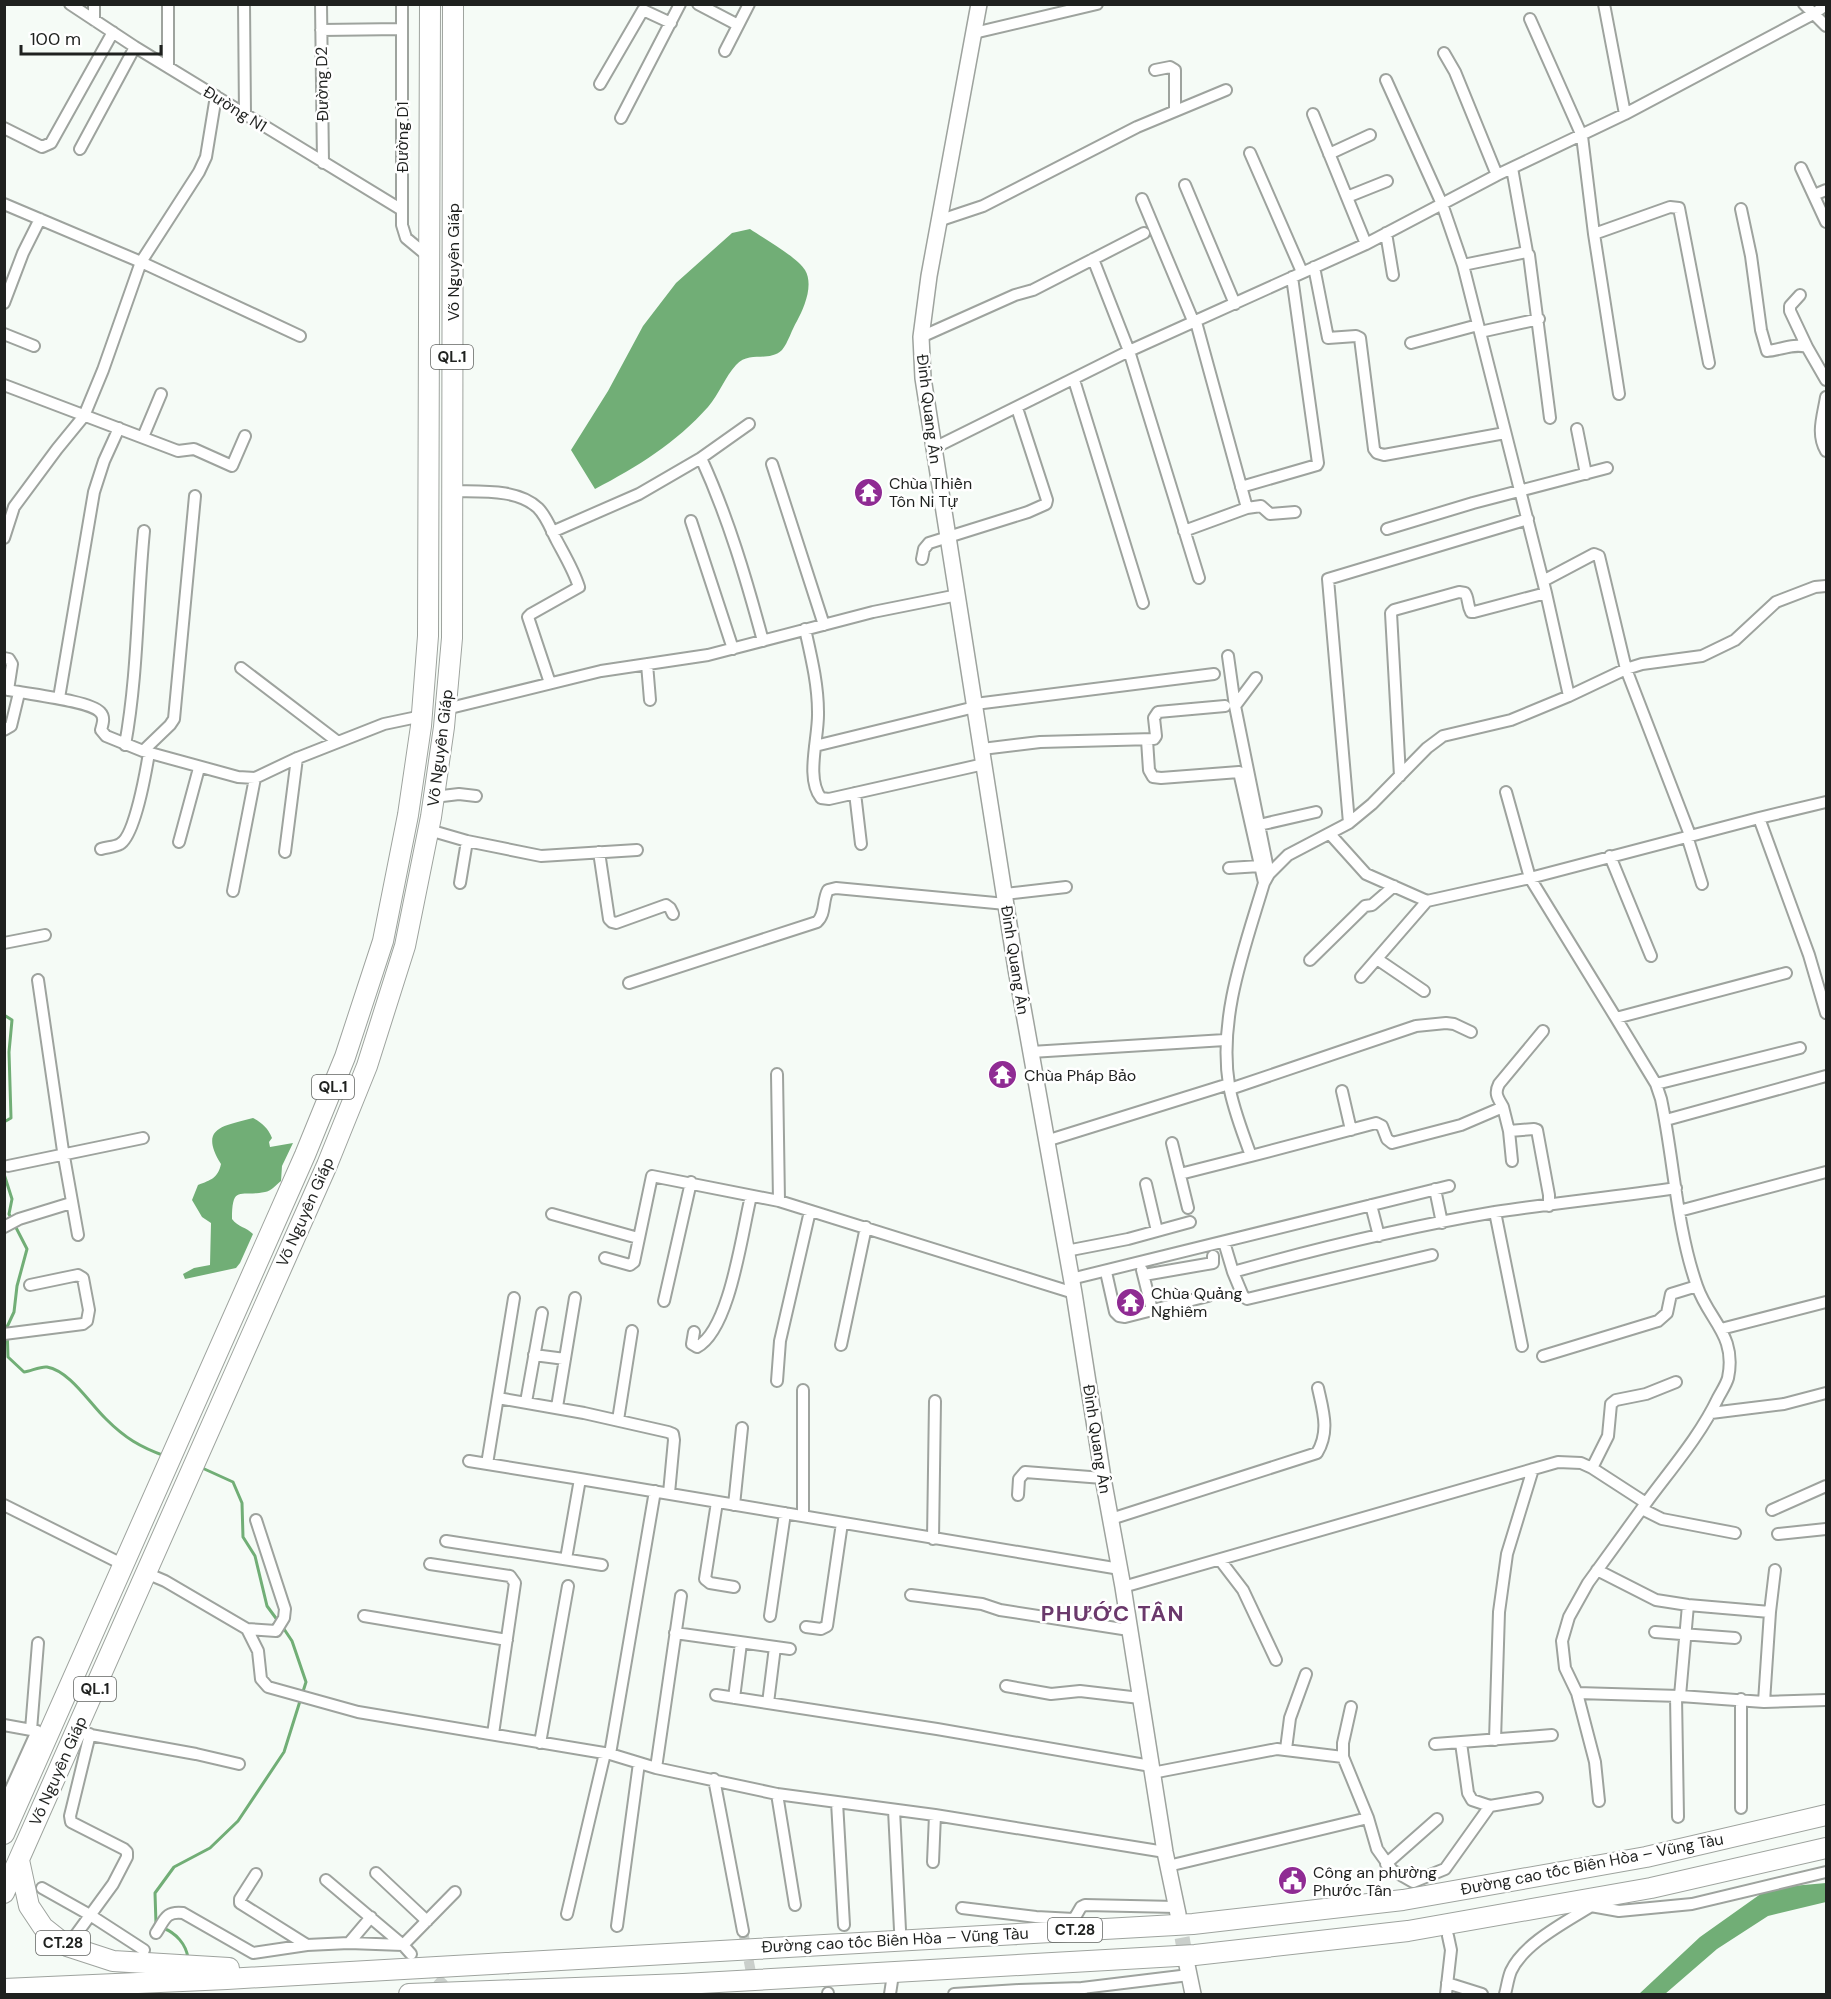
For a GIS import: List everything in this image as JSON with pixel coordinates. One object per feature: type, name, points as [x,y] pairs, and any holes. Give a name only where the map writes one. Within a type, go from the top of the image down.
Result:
[{"type":"highway","name":"Võ Nguyên Giáp","points":[[4,1834],[39,1731],[124,1565],[305,1155],[345,1057],[383,941],[408,815],[422,716],[428,636],[430,4]]},
{"type":"highway","name":"Võ Nguyên Giáp","points":[[4,1893],[83,1733],[146,1573],[327,1164],[367,1066],[405,946],[429,830],[446,709],[452,638],[453,4]]},
{"type":"highway","name":"Đường cao tốc Biên Hòa – Vũng Tàu","points":[[315,1974],[1193,1924],[1415,1898],[1646,1857],[1827,1815]]},
{"type":"highway","name":"Đường cao tốc Biên Hòa – Vũng Tàu","points":[[409,1995],[683,1984],[1196,1955],[1408,1931],[1651,1888],[1827,1848]]},
{"type":"highway","name":"CT.28","points":[[19,1860],[29,1906],[44,1927],[67,1946],[113,1961],[151,1957],[208,1967],[315,1974]]},
{"type":"highway","name":"CT.28","points":[[4,1989],[315,1974]]},
{"type":"street","name":"Đường N1","points":[[70,4],[135,47],[402,210]]},
{"type":"street","points":[[94,4],[94,20]]},
{"type":"street","points":[[168,4],[168,67]]},
{"type":"street","points":[[243,4],[245,115]]},
{"type":"street","name":"Đường D2","points":[[321,4],[323,163]]},
{"type":"street","name":"Đường D1","points":[[402,4],[403,233],[410,242],[429,257]]},
{"type":"street","points":[[621,118],[680,4]]},
{"type":"street","points":[[698,4],[738,25]]},
{"type":"street","points":[[725,51],[749,4]]},
{"type":"street","name":"Đinh Quang Ân","points":[[980,4],[929,276],[921,337],[923,378],[1005,899],[1103,1478],[1124,1587],[1151,1769],[1177,1911]]},
{"type":"street","points":[[974,33],[1097,4]]},
{"type":"street","points":[[1604,4],[1625,114]]},
{"type":"street","points":[[1804,4],[1827,26]]},
{"type":"street","points":[[933,448],[1129,351],[1366,244],[1497,175],[1625,114],[1827,5]]},
{"type":"street","points":[[600,84],[643,10],[671,23]]},
{"type":"street","points":[[1530,19],[1582,136],[1594,234],[1619,394]]},
{"type":"street","points":[[321,30],[402,28]]},
{"type":"street","points":[[4,128],[42,147],[51,143],[113,32]]},
{"type":"street","points":[[80,149],[135,47]]},
{"type":"street","points":[[1444,53],[1455,72],[1497,175]]},
{"type":"street","points":[[1155,70],[1170,67],[1175,70],[1175,111]]},
{"type":"street","points":[[1386,80],[1442,204],[1463,265],[1528,519],[1569,696]]},
{"type":"street","points":[[941,220],[983,206],[1137,127],[1226,90]]},
{"type":"street","points":[[4,538],[9,505],[84,416],[103,370],[141,262],[199,172],[206,157],[216,96]]},
{"type":"street","points":[[1312,114],[1366,244]]},
{"type":"street","points":[[1329,154],[1370,135]]},
{"type":"street","points":[[1240,487],[1318,463],[1297,274],[1250,153]]},
{"type":"street","points":[[1512,168],[1527,252],[1530,255],[1550,418]]},
{"type":"street","points":[[1801,168],[1827,222]]},
{"type":"street","points":[[1347,197],[1387,181]]},
{"type":"street","points":[[1185,185],[1235,304]]},
{"type":"street","points":[[1814,195],[1827,190]]},
{"type":"street","points":[[1142,199],[1195,322],[1247,508]]},
{"type":"street","points":[[4,204],[141,262],[300,336]]},
{"type":"street","points":[[1594,234],[1670,207],[1679,208],[1709,363]]},
{"type":"street","points":[[1742,209],[1761,330],[1767,351],[1797,345],[1807,347]]},
{"type":"street","points":[[4,303],[23,253],[40,219]]},
{"type":"street","points":[[921,337],[1015,295],[1033,290],[1144,233]]},
{"type":"street","points":[[1386,233],[1393,275]]},
{"type":"street","points":[[1463,265],[1527,252]]},
{"type":"street","points":[[1093,259],[1129,351],[1199,578]]},
{"type":"street","points":[[1314,267],[1328,338],[1356,336],[1360,338],[1374,449],[1377,453],[1384,455],[1505,433]]},
{"type":"street","points":[[1800,295],[1790,306],[1790,311],[1807,347],[1827,380]]},
{"type":"street","points":[[1411,343],[1479,328],[1539,319]]},
{"type":"street","points":[[4,334],[34,346]]},
{"type":"street","points":[[1074,380],[1143,603]]},
{"type":"street","points":[[4,385],[178,451],[194,449],[232,466],[245,436]]},
{"type":"street","points":[[143,437],[161,394]]},
{"type":"street","points":[[1827,397],[1820,432],[1822,444],[1827,451]]},
{"type":"street","points":[[921,558],[927,545],[1036,510],[1046,504],[1047,500],[1017,408]]},
{"type":"street","points":[[552,532],[639,494],[701,458],[748,424]]},
{"type":"street","points":[[59,699],[94,492],[104,461],[119,428]]},
{"type":"street","points":[[1577,429],[1586,474]]},
{"type":"street","points":[[701,458],[721,501],[740,556],[763,641]]},
{"type":"street","points":[[772,464],[824,625]]},
{"type":"street","points":[[1388,529],[1520,490],[1607,468]]},
{"type":"street","points":[[452,491],[492,492],[522,498],[537,508],[547,520],[569,563],[579,587],[528,617],[550,683]]},
{"type":"street","points":[[102,849],[121,844],[126,838],[140,802],[146,752],[174,719],[195,496]]},
{"type":"street","points":[[1184,531],[1247,508],[1261,506],[1270,514],[1295,512]]},
{"type":"street","points":[[1349,823],[1328,579],[1528,519]]},
{"type":"street","points":[[691,520],[733,649]]},
{"type":"street","points":[[125,745],[132,706],[138,588],[144,531]]},
{"type":"street","points":[[1543,581],[1597,554],[1626,669],[1688,835],[1702,884]]},
{"type":"street","points":[[1251,1156],[1229,1087],[1225,1040],[1239,969],[1267,878],[1288,855],[1349,823],[1372,804],[1427,748],[1443,736],[1511,720],[1642,664],[1702,656],[1717,650],[1743,633],[1776,602],[1815,587],[1827,586]]},
{"type":"street","points":[[1400,776],[1391,613],[1394,610],[1459,592],[1465,593],[1468,597],[1471,612],[1546,593]]},
{"type":"street","points":[[446,709],[601,671],[733,649],[805,629],[958,595]]},
{"type":"street","points":[[805,629],[813,667],[818,712],[814,772],[816,791],[821,798],[829,799],[1040,742],[1156,738],[1154,718],[1158,712],[1230,706],[1256,678]]},
{"type":"street","points":[[1228,656],[1230,706],[1259,825],[1267,878]]},
{"type":"street","points":[[4,658],[9,659],[12,664],[10,726],[4,729]]},
{"type":"street","points":[[647,664],[650,700]]},
{"type":"street","points":[[241,668],[338,742]]},
{"type":"street","points":[[815,746],[975,705],[1214,674]]},
{"type":"street","points":[[10,691],[95,708],[104,718],[101,730],[103,733],[125,745],[199,768],[238,777],[255,778],[297,758],[384,724],[422,716]]},
{"type":"street","points":[[1147,740],[1149,770],[1153,777],[1239,772],[1260,866],[1267,878]]},
{"type":"street","points":[[285,852],[297,758]]},
{"type":"street","points":[[179,842],[199,768]]},
{"type":"street","points":[[233,891],[255,778]]},
{"type":"street","points":[[1506,792],[1530,878],[1656,1084],[1666,1120],[1679,1211],[1697,1286],[1730,1349],[1728,1378],[1711,1413],[1588,1583],[1569,1617],[1562,1641],[1565,1668],[1577,1693],[1595,1762],[1599,1801]]},
{"type":"street","points":[[855,793],[861,844]]},
{"type":"street","points":[[434,797],[459,794],[476,796]]},
{"type":"street","points":[[1361,977],[1427,902],[1827,802]]},
{"type":"street","points":[[1259,825],[1316,813]]},
{"type":"street","points":[[1759,818],[1806,945],[1827,1013]]},
{"type":"street","points":[[429,830],[467,841],[541,856],[637,850]]},
{"type":"street","points":[[1330,834],[1366,874],[1427,902]]},
{"type":"street","points":[[460,883],[467,841]]},
{"type":"street","points":[[599,852],[609,919],[612,922],[666,905],[673,914]]},
{"type":"street","points":[[1610,856],[1651,956]]},
{"type":"street","points":[[1229,868],[1260,866]]},
{"type":"street","points":[[1310,960],[1365,906],[1372,905],[1394,886]]},
{"type":"street","points":[[629,983],[817,922],[823,915],[824,897],[828,890],[836,888],[1005,899],[1066,887]]},
{"type":"street","points":[[4,943],[45,935]]},
{"type":"street","points":[[1377,958],[1424,991]]},
{"type":"street","points":[[1616,1018],[1786,973]]},
{"type":"street","points":[[38,980],[63,1155],[78,1235]]},
{"type":"street","points":[[1046,1141],[1229,1087],[1416,1026],[1446,1023],[1471,1032]]},
{"type":"street","points":[[1512,1161],[1509,1131],[1496,1090],[1543,1031]]},
{"type":"street","points":[[1031,1052],[1225,1040]]},
{"type":"street","points":[[1656,1084],[1800,1048]]},
{"type":"street","points":[[777,1074],[779,1201]]},
{"type":"street","points":[[1666,1120],[1827,1076]]},
{"type":"street","points":[[1342,1091],[1351,1130]]},
{"type":"street","points":[[1180,1174],[1379,1124],[1387,1139],[1392,1143],[1461,1125],[1503,1107]]},
{"type":"street","points":[[1509,1131],[1537,1130],[1549,1206]]},
{"type":"street","points":[[8,1166],[142,1138]]},
{"type":"street","points":[[1172,1143],[1188,1208]]},
{"type":"street","points":[[1679,1211],[1827,1172]]},
{"type":"street","points":[[605,1258],[632,1264],[652,1176],[779,1201],[1072,1286],[1106,1272],[1140,1262],[1449,1186]]},
{"type":"street","points":[[664,1301],[691,1182]]},
{"type":"street","points":[[1146,1184],[1157,1231]]},
{"type":"street","points":[[1233,1272],[1379,1236],[1495,1212],[1676,1188]]},
{"type":"street","points":[[1435,1189],[1442,1223]]},
{"type":"street","points":[[694,1332],[692,1344],[695,1347],[700,1346],[717,1327],[726,1304],[751,1196]]},
{"type":"street","points":[[4,1227],[19,1219],[71,1203]]},
{"type":"street","points":[[1371,1205],[1379,1236]]},
{"type":"street","points":[[777,1381],[780,1341],[810,1211]]},
{"type":"street","points":[[1495,1212],[1522,1346]]},
{"type":"street","points":[[552,1214],[638,1238]]},
{"type":"street","points":[[1066,1251],[1128,1239],[1190,1222]]},
{"type":"street","points":[[841,1345],[866,1227]]},
{"type":"street","points":[[1224,1242],[1243,1296],[1250,1299],[1432,1255]]},
{"type":"street","points":[[1144,1275],[1213,1263],[1213,1256]]},
{"type":"street","points":[[1140,1262],[1152,1310]]},
{"type":"street","points":[[1106,1272],[1115,1312],[1119,1316],[1125,1317],[1208,1296]]},
{"type":"street","points":[[7,1334],[83,1324],[87,1321],[89,1310],[83,1278],[78,1275],[30,1285]]},
{"type":"street","points":[[1543,1356],[1658,1321],[1667,1313],[1671,1294],[1697,1286]]},
{"type":"street","points":[[487,1464],[514,1298]]},
{"type":"street","points":[[557,1407],[575,1298]]},
{"type":"street","points":[[1721,1329],[1827,1302]]},
{"type":"street","points":[[526,1402],[542,1313]]},
{"type":"street","points":[[618,1420],[632,1331]]},
{"type":"street","points":[[534,1355],[565,1359]]},
{"type":"street","points":[[1592,1468],[1608,1436],[1611,1404],[1616,1400],[1646,1394],[1676,1382]]},
{"type":"street","points":[[1111,1519],[1317,1452],[1324,1442],[1326,1427],[1318,1388]]},
{"type":"street","points":[[803,1390],[803,1516]]},
{"type":"street","points":[[1711,1413],[1784,1404],[1827,1394]]},
{"type":"street","points":[[498,1398],[557,1407],[668,1431],[673,1434],[669,1493]]},
{"type":"street","points":[[933,1539],[935,1401]]},
{"type":"street","points":[[734,1505],[742,1428]]},
{"type":"street","points":[[469,1461],[1120,1569]]},
{"type":"street","points":[[1124,1587],[1533,1469],[1569,1461],[1592,1468],[1662,1519],[1735,1533]]},
{"type":"street","points":[[1495,1740],[1499,1612],[1507,1554],[1533,1469]]},
{"type":"street","points":[[1018,1495],[1019,1479],[1025,1472],[1103,1478]]},
{"type":"street","points":[[566,1559],[580,1479]]},
{"type":"street","points":[[1772,1510],[1827,1486]]},
{"type":"street","points":[[567,1914],[607,1753],[655,1491]]},
{"type":"street","points":[[717,1502],[705,1579],[710,1583],[734,1587]]},
{"type":"street","points":[[4,1505],[124,1565]]},
{"type":"street","points":[[770,1616],[785,1514]]},
{"type":"street","points":[[146,1573],[165,1581],[247,1629],[276,1631],[284,1618],[285,1609],[256,1520]]},
{"type":"street","points":[[806,1627],[821,1629],[827,1626],[842,1523]]},
{"type":"street","points":[[1778,1534],[1827,1529]]},
{"type":"street","points":[[446,1541],[602,1565]]},
{"type":"street","points":[[1220,1560],[1244,1590],[1276,1660]]},
{"type":"street","points":[[430,1564],[510,1576],[514,1579],[493,1734]]},
{"type":"street","points":[[1598,1570],[1656,1599],[1688,1605],[1770,1612]]},
{"type":"street","points":[[1764,1702],[1775,1570]]},
{"type":"street","points":[[540,1743],[568,1586]]},
{"type":"street","points":[[911,1595],[982,1604],[1000,1610],[1129,1630]]},
{"type":"street","points":[[656,1768],[681,1596]]},
{"type":"street","points":[[1678,1816],[1678,1696],[1688,1605]]},
{"type":"street","points":[[363,1616],[507,1640]]},
{"type":"street","points":[[247,1629],[258,1651],[261,1679],[264,1684],[295,1696],[358,1712],[607,1753],[656,1768],[777,1794],[935,1815],[1167,1859],[1368,1818]]},
{"type":"street","points":[[1655,1632],[1735,1638]]},
{"type":"street","points":[[675,1633],[790,1649]]},
{"type":"street","points":[[4,1804],[39,1731],[38,1643]]},
{"type":"street","points":[[735,1698],[741,1643]]},
{"type":"street","points":[[768,1703],[775,1647]]},
{"type":"street","points":[[1286,1749],[1290,1718],[1306,1674]]},
{"type":"street","points":[[1006,1686],[1051,1694],[1080,1691],[1140,1698]]},
{"type":"street","points":[[1577,1693],[1741,1699],[1764,1702],[1827,1700]]},
{"type":"street","points":[[716,1695],[937,1729],[1151,1769],[1286,1749],[1343,1757]]},
{"type":"street","points":[[1741,1699],[1741,1808]]},
{"type":"street","points":[[1351,1707],[1343,1743],[1343,1757],[1368,1818],[1377,1849],[1392,1870],[1413,1882],[1445,1869],[1490,1806]]},
{"type":"street","points":[[4,1725],[39,1731]]},
{"type":"street","points":[[75,1936],[113,1884],[123,1867],[127,1852],[70,1822],[83,1733],[239,1764]]},
{"type":"street","points":[[1435,1744],[1552,1735]]},
{"type":"street","points":[[1461,1743],[1468,1793],[1472,1800],[1490,1806],[1537,1798]]},
{"type":"street","points":[[617,1926],[639,1763]]},
{"type":"street","points":[[714,1779],[743,1931]]},
{"type":"street","points":[[777,1794],[795,1905]]},
{"type":"street","points":[[837,1802],[844,1925]]},
{"type":"street","points":[[894,1810],[900,1930]]},
{"type":"street","points":[[933,1862],[935,1815]]},
{"type":"street","points":[[1386,1864],[1437,1819]]},
{"type":"street","points":[[1505,1995],[1510,1972],[1520,1957],[1546,1935],[1592,1906],[1619,1911],[1692,1904],[1827,1872]]},
{"type":"street","points":[[376,1873],[428,1921]]},
{"type":"street","points":[[256,1874],[240,1899],[240,1903],[307,1945]]},
{"type":"street","points":[[326,1880],[411,1954]]},
{"type":"street","points":[[42,1888],[90,1915],[151,1957]]},
{"type":"street","points":[[156,1933],[167,1915],[173,1912],[183,1913],[253,1953],[307,1945],[349,1943],[403,1945],[455,1892]]},
{"type":"street","points":[[962,1908],[1074,1919],[1084,1905],[1177,1911]]},
{"type":"street","points":[[349,1943],[370,1917]]},
{"type":"street","points":[[1446,1995],[1451,1950],[1448,1936]]},
{"type":"street","points":[[954,1995],[1082,1991],[1188,1970],[1193,1995]]},
{"type":"street","points":[[890,1995],[892,1982]]},
{"type":"street","points":[[1447,1983],[1482,1995]]},
{"type":"shaded area","points":[[750,229],[795,259],[808,276],[805,303],[784,347],[771,356],[747,358],[741,361],[732,370],[708,407],[683,432],[641,463],[595,489],[571,450],[608,391],[643,326],[676,283],[732,233]]},
{"type":"shaded area","points":[[253,1118],[269,1131],[272,1138],[269,1142],[270,1147],[293,1143],[282,1166],[281,1181],[267,1191],[236,1196],[232,1208],[232,1219],[253,1234],[236,1268],[185,1279],[183,1274],[194,1268],[210,1265],[211,1223],[202,1217],[192,1200],[198,1185],[213,1178],[220,1169],[221,1164],[212,1142],[213,1135],[224,1126]]},
{"type":"shaded area","points":[[1826,1883],[1826,1902],[1768,1916],[1717,1949],[1665,1994],[1639,1994],[1700,1937],[1769,1888]]},
{"type":"waterway","points":[[4,1015],[12,1020],[9,1052],[11,1118],[4,1122]]},
{"type":"waterway","points":[[4,1174],[12,1199],[9,1214],[27,1249],[17,1286],[14,1312],[7,1327],[8,1357],[24,1372],[47,1367],[64,1375],[126,1437],[165,1456]]},
{"type":"waterway","points":[[200,1467],[233,1482],[242,1503],[243,1537],[255,1556],[267,1606],[278,1621]]},
{"type":"waterway","points":[[157,1925],[155,1893],[174,1867],[210,1848],[238,1821],[284,1752],[306,1682],[292,1641],[282,1626]]},
{"type":"waterway","points":[[163,1928],[180,1940],[188,1958]]},
{"type":"tunnel","points":[[1178,1915],[1187,1965]]},
{"type":"tunnel","points":[[743,1931],[753,1983]]},
{"type":"tunnel","points":[[426,1968],[452,1992]]},
{"type":"place","name":"Chùa Thiền Tôn Ni Tự","points":[[868,492]]},
{"type":"place","name":"Chùa Pháp Bảo","points":[[1003,1075]]},
{"type":"place","name":"Chùa Quảng Nghiêm","points":[[1130,1302]]},
{"type":"place","name":"Công an phường Phước Tân","points":[[1292,1881]]},
{"type":"district","name":"PHƯỚC TÂN","points":[[1113,1613]]}]
